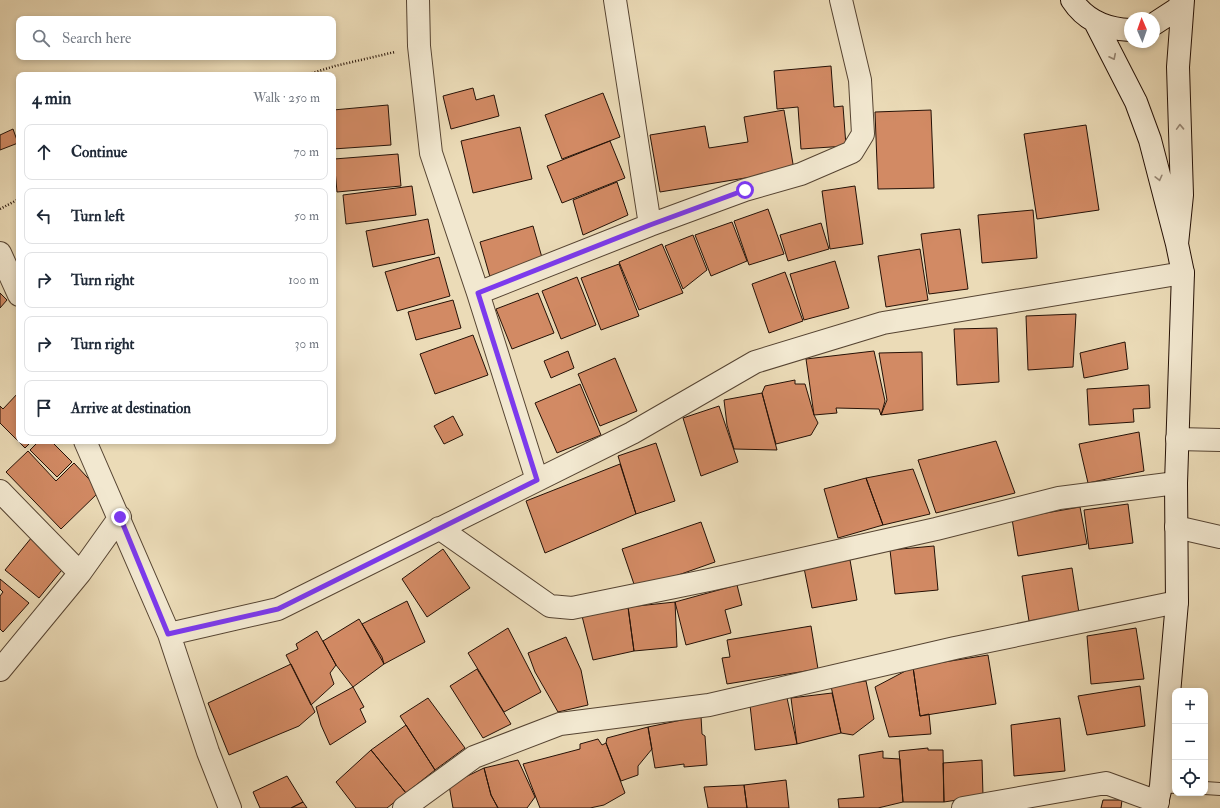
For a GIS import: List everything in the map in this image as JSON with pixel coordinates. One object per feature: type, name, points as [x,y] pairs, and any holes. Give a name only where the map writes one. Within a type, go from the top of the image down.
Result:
[{"type":"street","points":[[418,0],[419,46],[431,153],[478,293],[537,480]]},
{"type":"street","points":[[615,0],[650,225]]},
{"type":"street","points":[[478,293],[650,225],[745,190],[801,174],[852,152],[863,134],[860,80],[841,0]]},
{"type":"street","points":[[1072,0],[1078,9],[1095,22],[1116,29],[1124,30]]},
{"type":"street","points":[[1177,244],[1182,195],[1178,67],[1183,0]]},
{"type":"street","points":[[1160,20],[1177,9],[1183,0]]},
{"type":"street","points":[[963,808],[1106,783],[1161,798],[1177,602],[1176,483],[1183,273],[1150,140],[1136,102],[1095,22]]},
{"type":"street","points":[[0,253],[16,288]]},
{"type":"street","points":[[168,634],[278,609],[632,433],[755,362],[883,323],[1183,273]]},
{"type":"street","points":[[1177,439],[1220,440]]},
{"type":"street","points":[[86,444],[120,517],[168,634],[208,752],[230,808]]},
{"type":"street","points":[[439,528],[550,606],[572,608],[709,580],[936,529],[1058,498],[1176,483]]},
{"type":"street","points":[[0,491],[80,572]]},
{"type":"street","points":[[0,670],[80,572],[120,517]]},
{"type":"street","points":[[1176,527],[1220,537]]},
{"type":"street","points":[[404,808],[474,757],[560,724],[709,705],[955,648],[1177,602]]},
{"type":"lane","points":[[1208,788],[1220,789]]},
{"type":"path","points":[[316,72],[419,46]]},
{"type":"path","points":[[0,210],[16,201]]},
{"type":"building","points":[[831,66],[834,107],[843,106],[846,146],[801,149],[798,107],[777,109],[774,71]]},
{"type":"building","points":[[473,88],[476,100],[494,95],[499,116],[451,129],[443,96]]},
{"type":"building","points":[[603,93],[620,137],[562,159],[545,115]]},
{"type":"building","points":[[388,105],[391,145],[336,149],[336,110]]},
{"type":"building","points":[[784,110],[794,170],[660,192],[650,135],[705,126],[709,148],[748,142],[744,117]]},
{"type":"building","points":[[931,110],[934,188],[878,189],[875,112]]},
{"type":"building","points":[[1086,125],[1099,210],[1037,219],[1024,134]]},
{"type":"building","points":[[520,127],[532,179],[473,193],[461,141]]},
{"type":"building","points":[[13,129],[16,137],[16,144],[0,150],[0,135]]},
{"type":"building","points":[[610,141],[625,178],[562,203],[547,166]]},
{"type":"building","points":[[398,154],[401,186],[337,192],[336,159]]},
{"type":"building","points":[[617,182],[628,215],[583,235],[573,200]]},
{"type":"building","points":[[412,186],[416,215],[346,224],[343,195]]},
{"type":"building","points":[[855,186],[863,244],[830,249],[822,191]]},
{"type":"building","points":[[768,209],[784,254],[749,265],[734,221]]},
{"type":"building","points":[[1033,210],[1037,258],[982,263],[978,215]]},
{"type":"building","points":[[428,219],[435,254],[373,267],[366,231]]},
{"type":"building","points":[[732,222],[747,261],[711,276],[695,235]]},
{"type":"building","points":[[821,223],[829,249],[788,261],[780,235]]},
{"type":"building","points":[[533,226],[543,261],[490,277],[480,242]]},
{"type":"building","points":[[960,229],[968,289],[929,294],[921,234]]},
{"type":"building","points":[[693,235],[707,270],[683,289],[665,246]]},
{"type":"building","points":[[662,244],[683,293],[639,310],[619,262]]},
{"type":"building","points":[[920,249],[928,300],[886,307],[878,256]]},
{"type":"building","points":[[439,257],[450,296],[397,311],[385,272]]},
{"type":"building","points":[[835,261],[849,308],[804,320],[790,274]]},
{"type":"building","points":[[619,264],[639,316],[601,330],[581,278]]},
{"type":"building","points":[[785,272],[803,321],[769,333],[752,284]]},
{"type":"building","points":[[577,277],[596,325],[561,339],[542,291]]},
{"type":"building","points":[[0,293],[7,300],[0,308]]},
{"type":"building","points":[[538,293],[554,333],[512,349],[496,309]]},
{"type":"building","points":[[453,300],[461,328],[416,340],[408,312]]},
{"type":"building","points":[[1076,314],[1073,367],[1028,370],[1026,316]]},
{"type":"building","points":[[997,328],[999,382],[957,385],[954,329]]},
{"type":"building","points":[[473,335],[488,375],[435,394],[420,354]]},
{"type":"building","points":[[1125,342],[1128,369],[1084,378],[1080,353]]},
{"type":"building","points":[[568,351],[574,368],[551,378],[544,361]]},
{"type":"building","points":[[874,351],[885,401],[881,415],[879,409],[836,408],[837,413],[814,415],[806,359]]},
{"type":"building","points":[[922,352],[923,410],[881,415],[887,400],[879,353]]},
{"type":"building","points":[[615,358],[637,411],[600,426],[578,374]]},
{"type":"building","points":[[795,380],[795,384],[805,384],[814,415],[818,423],[811,435],[776,444],[762,393],[765,386]]},
{"type":"building","points":[[580,384],[601,435],[557,453],[535,403]]},
{"type":"building","points":[[1149,385],[1150,408],[1133,409],[1134,422],[1089,425],[1087,389]]},
{"type":"building","points":[[762,393],[777,450],[734,449],[727,425],[724,400]]},
{"type":"building","points":[[16,395],[16,439],[0,423],[0,406],[3,409]]},
{"type":"building","points":[[719,406],[738,462],[701,476],[683,418]]},
{"type":"building","points":[[453,416],[463,435],[444,444],[434,426]]},
{"type":"building","points":[[1139,432],[1144,471],[1088,483],[1079,444]]},
{"type":"building","points":[[996,441],[1015,493],[936,513],[918,460]]},
{"type":"building","points":[[656,443],[675,501],[636,514],[618,456]]},
{"type":"building","points":[[21,444],[29,444],[25,448]]},
{"type":"building","points":[[36,444],[54,444],[72,462],[57,477],[30,450]]},
{"type":"building","points":[[28,451],[56,481],[74,463],[100,491],[61,529],[6,472]]},
{"type":"building","points":[[620,464],[636,514],[545,553],[526,501]]},
{"type":"building","points":[[913,469],[930,514],[883,525],[866,478]]},
{"type":"building","points":[[866,478],[883,525],[838,538],[824,489]]},
{"type":"building","points":[[1128,504],[1133,543],[1089,549],[1084,510]]},
{"type":"building","points":[[1080,507],[1087,544],[1018,556],[1012,519]]},
{"type":"building","points":[[701,522],[715,562],[636,590],[622,549]]},
{"type":"building","points":[[32,537],[66,565],[39,598],[5,570]]},
{"type":"building","points":[[934,546],[938,590],[895,594],[890,550]]},
{"type":"building","points":[[443,549],[470,588],[427,617],[402,579]]},
{"type":"building","points":[[850,560],[857,600],[812,608],[804,568]]},
{"type":"building","points":[[1072,568],[1079,613],[1029,621],[1022,576]]},
{"type":"building","points":[[0,579],[29,603],[3,632],[0,629],[0,596],[3,592],[0,589]]},
{"type":"building","points":[[737,585],[742,605],[725,610],[731,633],[686,645],[675,602]]},
{"type":"building","points":[[407,601],[425,642],[384,664],[362,624]]},
{"type":"building","points":[[675,602],[677,647],[634,651],[628,607]]},
{"type":"building","points":[[628,607],[634,651],[593,660],[582,616]]},
{"type":"building","points":[[359,619],[382,657],[384,664],[353,687],[336,665],[323,641]]},
{"type":"building","points":[[811,626],[818,669],[727,684],[722,658],[730,657],[727,640]]},
{"type":"building","points":[[508,628],[541,692],[504,712],[468,653]]},
{"type":"building","points":[[1136,628],[1144,679],[1091,684],[1087,636]]},
{"type":"building","points":[[317,631],[336,665],[330,673],[334,684],[311,705],[286,655],[298,649],[296,644]]},
{"type":"building","points":[[566,637],[581,670],[588,705],[558,712],[535,672],[528,653]]},
{"type":"building","points":[[988,655],[996,704],[920,716],[913,667]]},
{"type":"building","points":[[291,664],[315,712],[299,726],[229,755],[208,703]]},
{"type":"building","points":[[913,667],[920,716],[929,714],[931,734],[889,737],[875,687]]},
{"type":"building","points":[[477,669],[511,724],[483,738],[450,686]]},
{"type":"building","points":[[866,681],[874,719],[853,735],[841,733],[831,686]]},
{"type":"building","points":[[1140,686],[1145,726],[1087,735],[1078,696]]},
{"type":"building","points":[[353,687],[364,707],[360,709],[366,722],[330,745],[321,725],[316,707]]},
{"type":"building","points":[[832,693],[841,733],[797,744],[791,698]]},
{"type":"building","points":[[428,698],[465,748],[435,770],[400,716]]},
{"type":"building","points":[[787,698],[797,744],[755,750],[750,705]]},
{"type":"building","points":[[701,716],[702,734],[705,736],[707,765],[684,767],[684,764],[655,768],[648,727]]},
{"type":"building","points":[[1060,718],[1065,771],[1014,776],[1011,725]]},
{"type":"building","points":[[406,725],[435,770],[406,793],[371,750]]},
{"type":"building","points":[[648,727],[652,749],[638,766],[638,775],[621,781],[606,743],[607,738]]},
{"type":"building","points":[[598,739],[602,745],[606,743],[625,793],[604,805],[590,808],[540,808],[523,764],[580,749],[580,744]]},
{"type":"building","points":[[928,748],[928,750],[943,750],[944,802],[903,802],[899,751]]},
{"type":"building","points":[[371,750],[406,793],[387,808],[356,808],[336,782]]},
{"type":"building","points":[[883,751],[883,758],[900,759],[903,802],[878,808],[839,808],[838,799],[864,797],[859,755]]},
{"type":"building","points":[[518,760],[535,797],[527,808],[498,808],[491,795],[484,768]]},
{"type":"building","points":[[982,760],[983,796],[944,802],[943,763]]},
{"type":"building","points":[[484,768],[491,795],[498,808],[453,808],[449,785]]},
{"type":"building","points":[[287,776],[303,802],[291,808],[260,808],[253,792]]},
{"type":"building","points":[[786,780],[789,808],[747,808],[744,785]]},
{"type":"building","points":[[744,785],[747,808],[708,808],[704,787]]},
{"type":"building","points":[[1103,800],[1122,800],[1121,808],[1101,808]]},
{"type":"building","points":[[303,802],[307,808],[291,808]]},
{"type":"route","points":[[120,517],[168,634],[278,609],[537,480],[478,293],[650,225],[745,190]]}]
